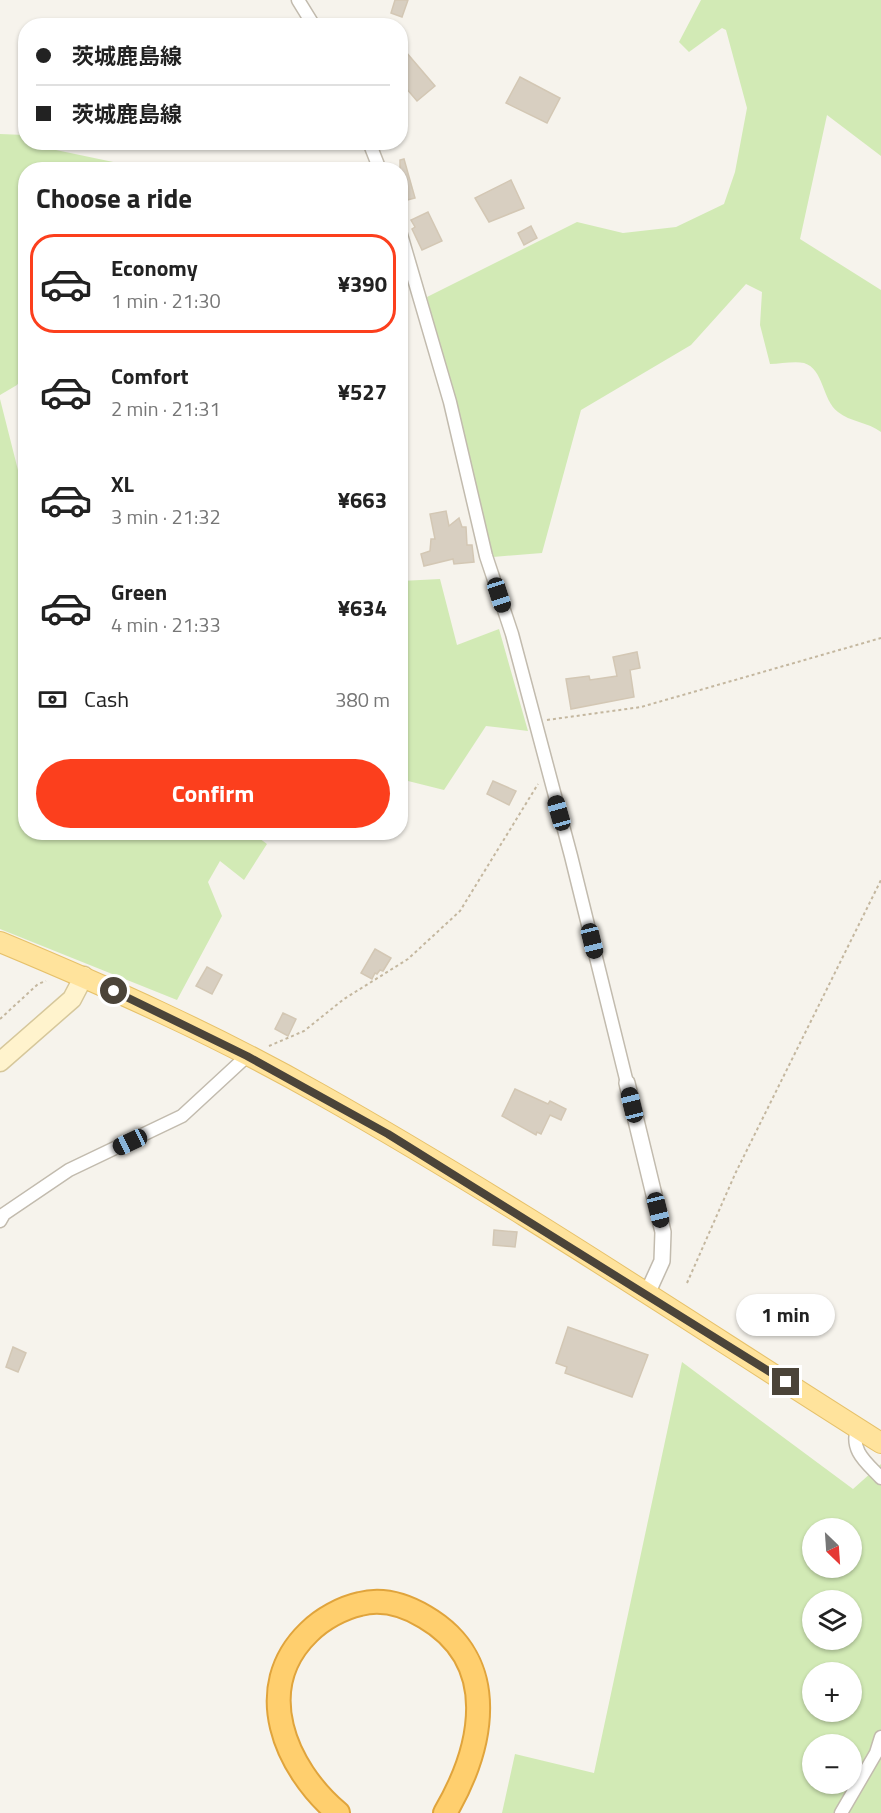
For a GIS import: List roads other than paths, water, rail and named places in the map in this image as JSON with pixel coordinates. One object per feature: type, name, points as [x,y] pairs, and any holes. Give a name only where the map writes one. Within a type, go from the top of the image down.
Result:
[{"type":"highway","points":[[338,1813],[313,1787],[294,1759],[282,1727],[277,1701],[282,1670],[295,1645],[316,1625],[360,1604],[387,1602],[411,1609],[432,1621],[453,1638],[470,1665],[478,1696],[478,1725],[472,1755],[462,1784],[445,1813]]},
{"type":"main road","points":[[0,942],[84,976],[247,1056],[388,1134],[647,1294],[881,1443]]},
{"type":"main road","points":[[0,1062],[66,1004],[84,976]]},
{"type":"street","points":[[298,0],[309,18]]},
{"type":"street","points":[[408,258],[450,402],[486,556],[512,634],[572,856],[663,1232],[662,1261],[647,1294]]},
{"type":"street","points":[[0,1221],[4,1214],[69,1170],[182,1116],[247,1056]]},
{"type":"street","points":[[857,1428],[854,1444],[856,1450],[881,1478]]},
{"type":"street","points":[[841,1813],[876,1753],[881,1737]]}]
